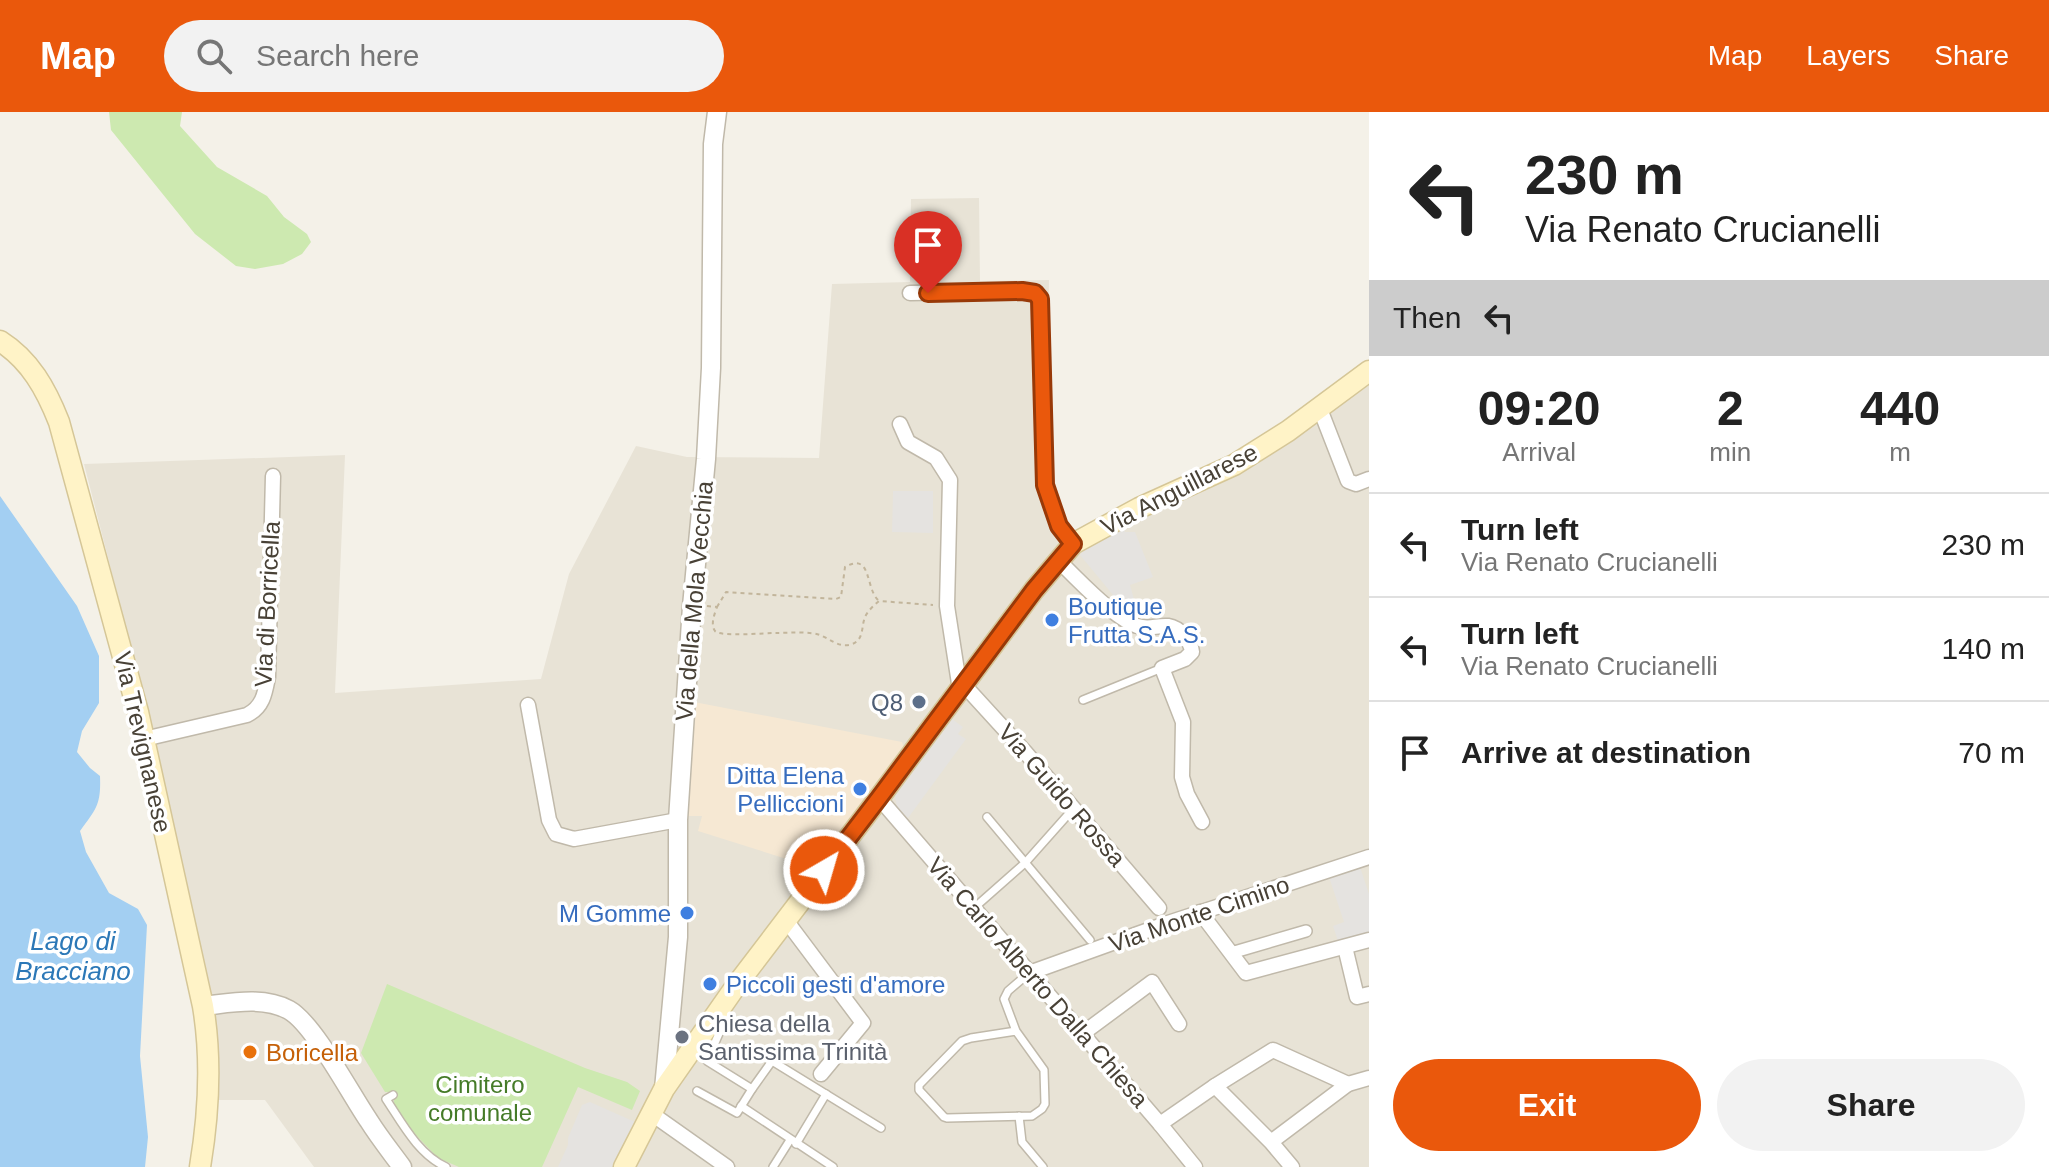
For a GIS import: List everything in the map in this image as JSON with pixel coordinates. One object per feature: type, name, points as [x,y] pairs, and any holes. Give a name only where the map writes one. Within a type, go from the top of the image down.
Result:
[{"type":"main road","name":"Via Trevignanese","points":[[0,341],[32,370],[59,422],[144,739],[207,1035],[209,1088],[200,1167]]},
{"type":"main road","name":"Via Anguillarese","points":[[624,1167],[664,1089],[722,1006],[1034,590],[1073,544],[1139,508],[1234,465],[1320,409],[1369,371]]},
{"type":"street","name":"Via della Mola Vecchia","points":[[664,1089],[678,937],[678,820],[711,368],[713,144],[717,112]]},
{"type":"street","points":[[910,293],[1022,291],[1035,293],[1040,299],[1045,485],[1059,526],[1073,544]]},
{"type":"street","points":[[1320,409],[1348,481],[1356,484],[1369,479]]},
{"type":"street","points":[[900,424],[908,442],[936,458],[950,480],[947,606],[962,687]]},
{"type":"street","name":"Via di Borricella","points":[[144,739],[247,715],[261,703],[268,677],[273,476]]},
{"type":"street","points":[[1059,561],[1094,596],[1132,624],[1148,629],[1170,626],[1184,635],[1192,647],[1192,652],[1185,659],[1162,668],[1183,722],[1182,777],[1202,822]]},
{"type":"street","name":"Via Guido Rossa","points":[[962,687],[996,718],[1159,908]]},
{"type":"street","points":[[528,705],[549,820],[556,834],[574,839],[678,820]]},
{"type":"street","name":"Via Carlo Alberto Dalla Chiesa","points":[[879,798],[1195,1167]]},
{"type":"street","name":"Via Monte Cimino","points":[[1029,973],[1200,912],[1369,857]]},
{"type":"street","points":[[1200,912],[1246,973],[1369,940]]},
{"type":"street","points":[[785,919],[863,1023],[821,1074]]},
{"type":"street","points":[[1231,953],[1306,931]]},
{"type":"street","points":[[1345,947],[1357,997],[1369,994]]},
{"type":"street","points":[[1082,1034],[1152,982],[1179,1024]]},
{"type":"street","points":[[203,1006],[247,1001],[269,1003],[291,1011],[315,1036],[371,1125],[402,1167]]},
{"type":"street","points":[[1160,1124],[1273,1050],[1348,1084]]},
{"type":"street","points":[[1271,1142],[1348,1084],[1369,1078]]},
{"type":"street","points":[[1215,1086],[1292,1167]]},
{"type":"street","points":[[652,1114],[727,1167]]},
{"type":"lane","points":[[1083,700],[1162,668]]},
{"type":"lane","points":[[974,908],[1025,863],[1073,809]]},
{"type":"lane","points":[[987,817],[1090,940]]},
{"type":"lane","points":[[1016,1031],[962,1041],[919,1087],[946,1118],[1032,1116],[1042,1109],[1045,1104],[1045,1072],[1016,1031],[1006,1007],[1005,994],[1029,973]]},
{"type":"lane","points":[[722,1006],[724,1022],[707,1061],[752,1089]]},
{"type":"lane","points":[[697,1091],[737,1113],[772,1061],[881,1128]]},
{"type":"lane","points":[[773,1167],[826,1094]]},
{"type":"lane","points":[[393,1095],[386,1099],[408,1134],[434,1162],[446,1167]]},
{"type":"lane","points":[[741,1106],[820,1163],[833,1167]]},
{"type":"lane","points":[[1019,1116],[1022,1142],[1043,1167]]},
{"type":"path","points":[[879,601],[864,618],[863,635],[852,645],[844,646],[817,634],[724,635],[713,629],[717,607],[726,592],[836,599],[841,597],[845,567],[856,563],[865,568],[871,594],[879,601],[947,606]]},
{"type":"path","points":[[692,606],[717,607]]},
{"type":"shaded area","points":[[979,198],[980,281],[1049,280],[1047,415],[1051,486],[1064,518],[1087,545],[1232,475],[1337,408],[1369,383],[1369,1167],[314,1167],[265,1100],[218,1100],[214,1029],[190,900],[152,729],[84,464],[345,455],[335,693],[541,679],[569,574],[636,446],[687,457],[819,458],[832,284],[910,282],[911,199]]},
{"type":"shaded area","points":[[893,491],[933,491],[933,533],[892,532]]},
{"type":"shaded area","points":[[1121,524],[1125,532],[1135,532],[1153,577],[1130,585],[1135,603],[1125,606],[1080,555],[1087,545]]},
{"type":"shaded area","points":[[694,702],[902,742],[905,752],[815,868],[698,831],[702,816],[684,816]]},
{"type":"shaded area","points":[[948,716],[963,727],[958,734],[966,739],[908,818],[897,807],[894,790]]},
{"type":"shaded area","points":[[1359,864],[1369,894],[1369,934],[1339,944],[1333,926],[1344,922],[1328,874]]},
{"type":"shaded area","points":[[590,1102],[635,1122],[613,1167],[558,1167],[582,1105]]},
{"type":"green space","points":[[109,112],[182,112],[180,126],[217,167],[267,196],[284,217],[307,234],[311,242],[302,254],[283,264],[255,269],[236,266],[195,234],[111,130]]},
{"type":"green space","name":"Cimitero comunale","points":[[387,984],[585,1068],[627,1082],[640,1091],[632,1110],[578,1087],[542,1167],[459,1167],[438,1158],[411,1130],[394,1104],[394,1096],[391,1092],[385,1092],[361,1053]]},
{"type":"water","name":"Lago di Bracciano","points":[[0,496],[77,606],[99,656],[99,703],[82,731],[77,752],[100,776],[100,793],[94,811],[80,831],[86,852],[109,893],[138,909],[147,925],[140,1056],[148,1137],[145,1167],[0,1167]]},
{"type":"place","name":"Boutique Frutta S.A.S.","points":[[1052,620]]},
{"type":"place","name":"Q8","points":[[919,702]]},
{"type":"place","name":"Ditta Elena Pelliccioni","points":[[860,789]]},
{"type":"place","name":"M Gomme","points":[[687,913]]},
{"type":"place","name":"Piccoli gesti d'amore","points":[[710,984]]},
{"type":"place","name":"Chiesa della Santissima Trinità","points":[[682,1037]]},
{"type":"place","name":"Boricella","points":[[250,1052]]},
{"type":"route","points":[[824,870],[1034,590],[1073,544],[1059,526],[1045,485],[1040,299],[1030,291],[928,293]]}]
